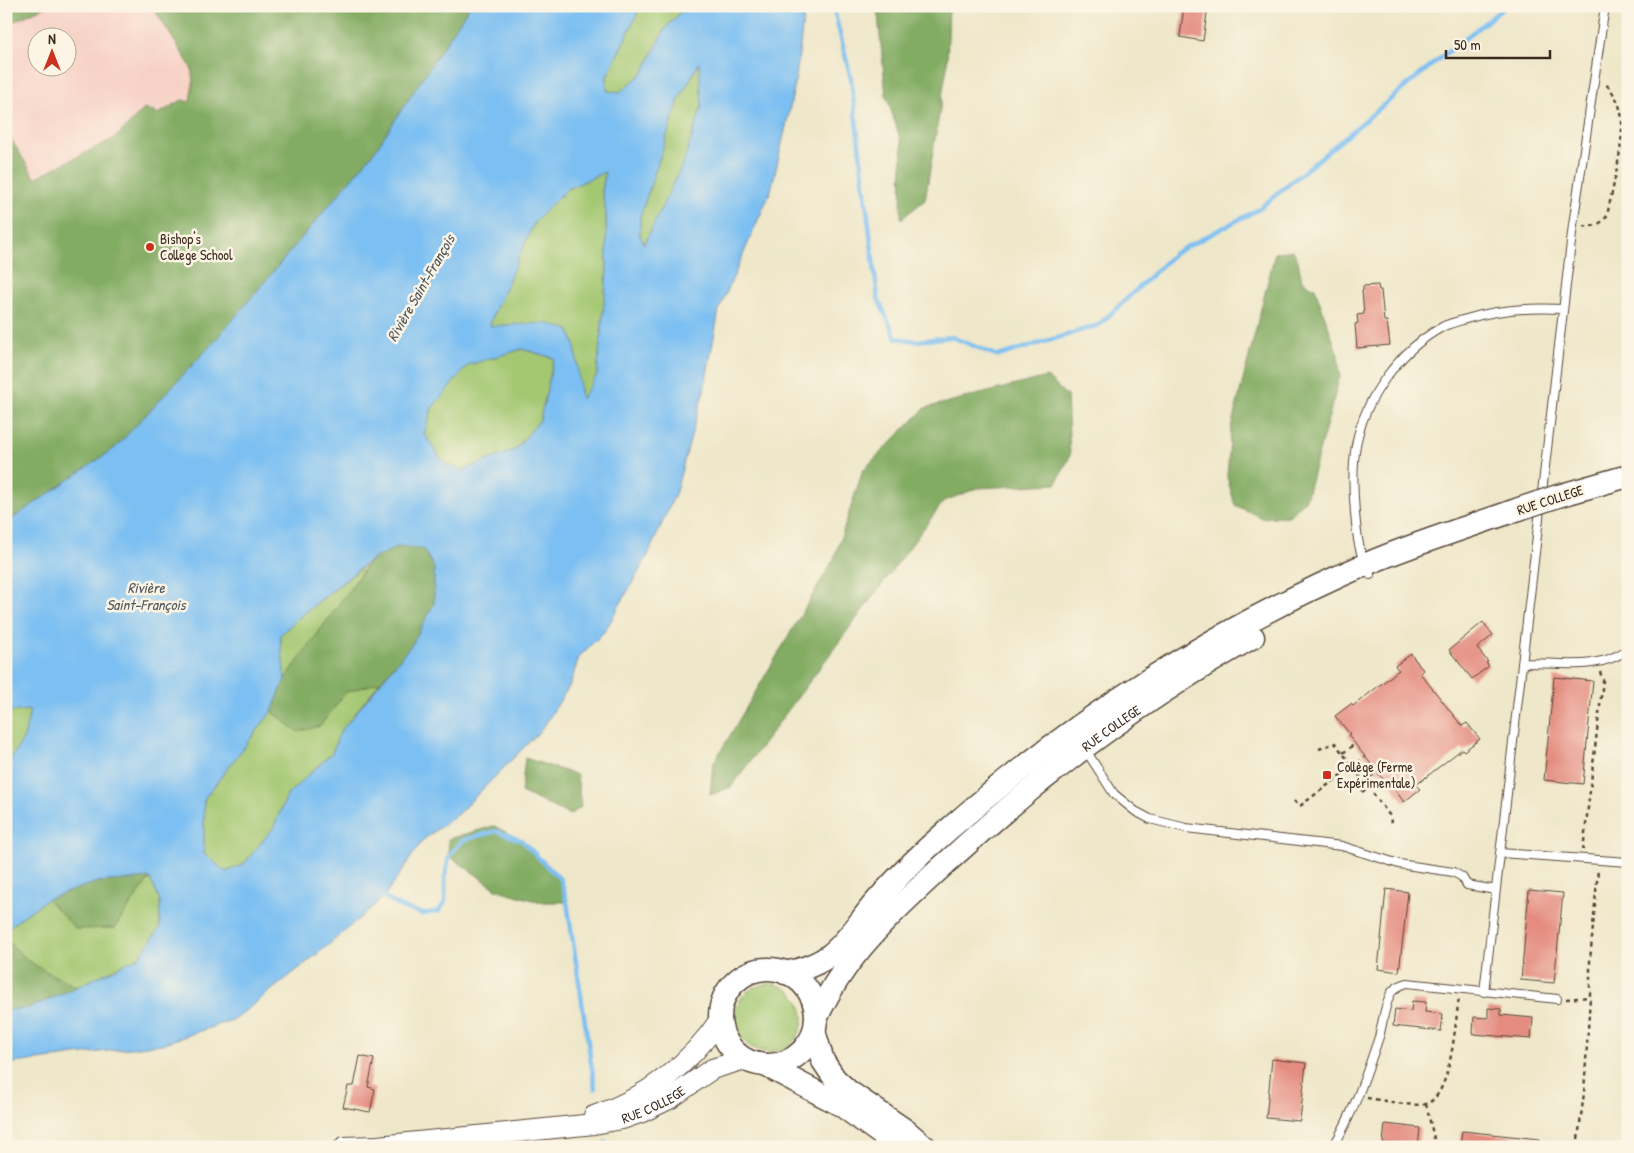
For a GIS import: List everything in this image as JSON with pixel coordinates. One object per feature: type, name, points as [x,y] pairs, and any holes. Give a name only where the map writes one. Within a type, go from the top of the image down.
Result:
[{"type":"main road","name":"RUE COLLEGE","points":[[553,1127],[598,1114],[631,1099],[666,1077],[691,1055],[706,1038],[721,1018],[725,997],[739,980],[758,971],[774,970],[785,973],[810,966],[830,955],[840,946],[888,889],[935,841],[1024,767],[1094,717],[1176,664],[1244,624],[1308,592],[1519,509],[1628,476]]},
{"type":"main road","name":"RUE COLLEGE","points":[[344,1147],[378,1146],[605,1122],[639,1114],[671,1098],[712,1069],[755,1062],[782,1063],[796,1056],[808,1044],[815,1025],[844,970],[869,940],[907,900],[992,822],[1084,747],[1158,695],[1238,645],[1368,570]]},
{"type":"main road","points":[[785,973],[806,989],[814,1003],[815,1025],[824,1061],[835,1079],[848,1091],[905,1130],[925,1147]]},
{"type":"main road","points":[[721,1018],[722,1029],[726,1039],[736,1052],[841,1105],[899,1147]]},
{"type":"lane","points":[[1484,992],[1573,224],[1604,6]]},
{"type":"lane","points":[[1368,570],[1358,542],[1353,492],[1356,443],[1365,415],[1378,389],[1398,362],[1422,340],[1446,326],[1481,315],[1511,310],[1539,307],[1564,309]]},
{"type":"lane","points":[[1522,663],[1596,663],[1615,657],[1628,649]]},
{"type":"lane","points":[[1084,747],[1114,794],[1135,811],[1150,819],[1186,828],[1342,846],[1400,864],[1453,872],[1462,877],[1467,885],[1496,890]]},
{"type":"lane","points":[[1500,853],[1628,862]]},
{"type":"lane","points":[[1333,1147],[1358,1097],[1380,1032],[1388,999],[1393,990],[1407,983],[1556,999]]},
{"type":"path","points":[[1573,224],[1590,226],[1601,223],[1607,216],[1621,137],[1621,114],[1615,96],[1606,84],[1594,79]]},
{"type":"path","points":[[1582,859],[1602,680],[1596,663]]},
{"type":"path","points":[[1319,749],[1335,743],[1390,816],[1390,823]]},
{"type":"path","points":[[1343,753],[1355,744]]},
{"type":"path","points":[[1294,801],[1300,806],[1365,757]]},
{"type":"path","points":[[1364,781],[1377,772]]},
{"type":"path","points":[[1327,775],[1331,774],[1335,779]]},
{"type":"path","points":[[1362,792],[1368,787]]},
{"type":"path","points":[[1577,1147],[1584,1093],[1590,997],[1590,960],[1598,860]]},
{"type":"path","points":[[1358,1097],[1426,1104],[1434,1100],[1441,1091],[1446,1076],[1460,989]]},
{"type":"path","points":[[1556,999],[1590,997]]},
{"type":"path","points":[[1426,1104],[1436,1145],[1460,1146]]},
{"type":"shaded area","name":"Bishop's College School","points":[[6,6],[470,6],[6,523]]},
{"type":"green space","points":[[47,6],[6,25],[6,7]]},
{"type":"green space","name":"Bishop's College School","points":[[152,6],[470,6],[374,152],[214,342],[115,448],[6,523],[6,131],[35,178],[115,138],[145,108],[158,114],[182,100],[190,102],[193,81],[191,67]]},
{"type":"green space","points":[[641,6],[686,6],[665,29],[643,73],[621,92],[607,91],[607,76]]},
{"type":"green space","points":[[877,6],[949,6],[947,67],[925,200],[901,219],[902,144],[886,95]]},
{"type":"green space","points":[[700,62],[702,106],[684,161],[644,245],[640,235],[640,217],[679,99]]},
{"type":"green space","points":[[605,172],[602,192],[606,213],[607,272],[597,375],[581,400],[575,345],[490,327],[493,315],[535,221],[567,189]]},
{"type":"green space","points":[[1293,250],[1298,261],[1302,281],[1315,288],[1338,355],[1340,376],[1306,499],[1289,516],[1262,518],[1235,505],[1227,477],[1231,428],[1275,253]]},
{"type":"green space","points":[[522,349],[554,358],[540,420],[515,450],[462,471],[444,463],[424,434],[432,408],[468,365]]},
{"type":"green space","points":[[1047,377],[1067,396],[1070,456],[1056,484],[978,488],[944,501],[731,787],[710,795],[713,764],[834,559],[863,470],[925,408]]},
{"type":"green space","points":[[399,545],[423,549],[434,567],[434,604],[413,643],[380,682],[346,692],[320,726],[298,732],[272,711],[285,679],[370,561]]},
{"type":"green space","points":[[370,561],[285,679],[280,635],[297,619]]},
{"type":"green space","points":[[380,682],[340,732],[332,753],[288,794],[273,828],[244,864],[226,872],[204,854],[204,799],[272,711],[298,731],[320,726],[346,692]]},
{"type":"green space","points":[[30,710],[24,738],[6,766],[6,712]]},
{"type":"green space","points":[[525,758],[577,775],[581,807],[570,815],[521,792]]},
{"type":"green space","points":[[494,826],[521,840],[561,880],[567,902],[540,902],[498,890],[449,856],[448,839]]},
{"type":"green space","points":[[150,878],[160,901],[160,928],[139,957],[77,987],[33,965],[6,938],[6,929],[47,899],[76,929],[114,928]]},
{"type":"green space","points":[[150,878],[114,928],[76,929],[47,899],[97,882]]},
{"type":"green space","points":[[6,938],[29,961],[77,987],[30,1008],[6,1010]]},
{"type":"green space","points":[[769,984],[782,986],[793,994],[801,1005],[803,1018],[801,1031],[793,1042],[782,1050],[769,1052],[756,1050],[745,1042],[737,1031],[735,1018],[737,1005],[745,994],[756,986]]},
{"type":"green space","points":[[648,1141],[648,1147],[614,1147]]},
{"type":"water","name":"Rivière Saint-François","points":[[470,6],[641,6],[607,76],[607,91],[620,92],[643,73],[665,29],[686,6],[805,6],[796,77],[771,190],[719,310],[704,390],[675,494],[647,557],[605,631],[579,657],[570,685],[542,729],[459,813],[423,840],[384,897],[326,947],[235,1019],[162,1044],[6,1064],[6,1010],[30,1008],[139,957],[160,928],[160,901],[150,878],[97,882],[47,899],[6,929],[6,766],[24,738],[30,710],[6,712],[6,523],[115,448],[214,342],[374,152]],"holes":[[[699,63],[702,106],[684,161],[644,244],[640,235],[640,217],[679,99]],[[605,172],[602,192],[606,213],[607,272],[597,375],[581,399],[575,345],[569,330],[546,323],[490,326],[493,315],[535,221],[567,189]],[[522,349],[554,358],[540,420],[515,450],[462,470],[444,463],[424,434],[432,408],[468,365]],[[399,546],[423,549],[434,567],[434,604],[413,643],[340,732],[332,753],[288,794],[273,828],[244,864],[226,872],[204,854],[204,799],[272,711],[285,679],[280,635],[369,561]]]},
{"type":"building","points":[[1184,6],[1208,6],[1203,41],[1180,37]]},
{"type":"building","points":[[1378,285],[1379,290],[1381,290],[1384,321],[1387,321],[1390,345],[1357,348],[1355,324],[1358,323],[1357,315],[1364,314],[1363,286]]},
{"type":"building","points":[[1483,622],[1493,635],[1477,648],[1489,666],[1472,679],[1449,650]]},
{"type":"building","points":[[1411,654],[1423,670],[1420,673],[1462,726],[1467,723],[1480,739],[1464,751],[1462,749],[1416,785],[1420,789],[1404,802],[1389,782],[1386,783],[1335,716],[1351,704],[1353,706],[1399,670],[1395,666]]},
{"type":"building","points":[[1554,677],[1593,681],[1583,784],[1544,780]]},
{"type":"building","points":[[1386,889],[1408,892],[1399,972],[1378,969]]},
{"type":"building","points":[[1529,890],[1563,893],[1554,983],[1521,980]]},
{"type":"building","points":[[1412,1001],[1426,1002],[1425,1012],[1443,1014],[1441,1031],[1393,1026],[1395,1009],[1411,1011]]},
{"type":"building","points":[[1488,1008],[1501,1009],[1501,1015],[1533,1018],[1531,1039],[1473,1034],[1474,1017],[1488,1018]]},
{"type":"building","points":[[360,1056],[374,1059],[368,1087],[375,1089],[370,1112],[343,1107],[348,1086],[354,1086]]},
{"type":"building","points":[[1272,1059],[1306,1063],[1300,1121],[1266,1118]]},
{"type":"building","points":[[1385,1124],[1420,1128],[1418,1147],[1383,1143]]},
{"type":"building","points":[[1462,1131],[1540,1139],[1539,1147],[1460,1147]]},
{"type":"waterway","points":[[833,6],[851,79],[878,299],[896,338],[916,341],[952,337],[998,356],[1099,325],[1175,253],[1259,209],[1435,62],[1506,6]]},
{"type":"waterway","points":[[379,894],[401,907],[423,914],[439,911],[445,902],[445,878],[449,856],[463,840],[496,831],[521,840],[561,880],[567,902],[595,1089]]},
{"type":"waterway","points":[[605,1143],[612,1147]]},
{"type":"place","name":"Bishop's College School","points":[[150,247]]},
{"type":"place","name":"Collège (Ferme Expérimentale)","points":[[1327,775]]}]
